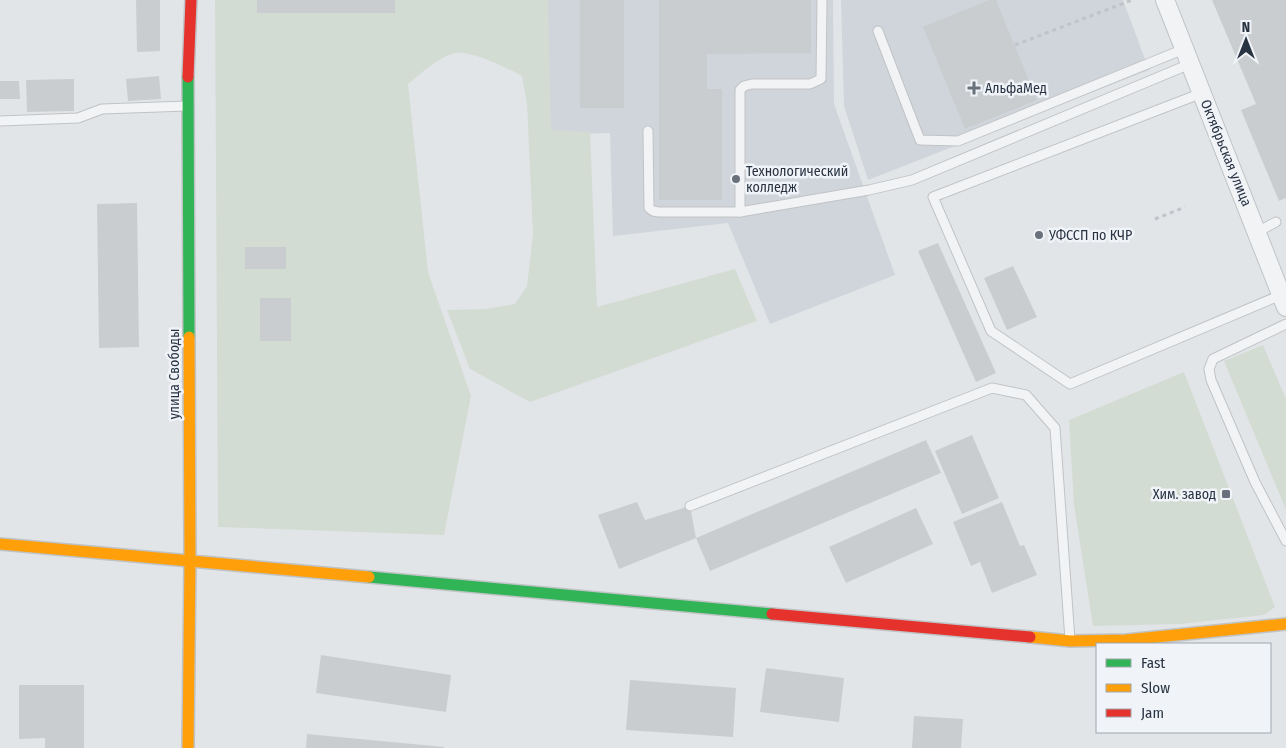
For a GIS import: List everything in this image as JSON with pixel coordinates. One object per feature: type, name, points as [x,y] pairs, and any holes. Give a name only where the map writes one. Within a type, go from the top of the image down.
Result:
[{"type":"street","name":"улица Свободы","points":[[188,748],[190,560],[187,106],[191,0]]},
{"type":"street","name":"Октябрьская улица","points":[[1165,0],[1284,301]]},
{"type":"street","points":[[0,544],[1070,641],[1126,640],[1282,623]]},
{"type":"lane","points":[[740,212],[740,90],[744,86],[752,84],[810,84],[821,79],[822,0]]},
{"type":"lane","points":[[878,31],[920,140],[958,141],[1187,57]]},
{"type":"lane","points":[[648,131],[649,208],[653,212],[740,212],[869,190],[912,180],[1187,57]]},
{"type":"lane","points":[[1202,93],[933,197],[991,331],[1070,384],[1284,301]]},
{"type":"lane","points":[[0,121],[78,118],[102,109],[187,106]]},
{"type":"lane","points":[[1257,232],[1276,222]]},
{"type":"lane","points":[[1286,324],[1213,359],[1209,369],[1255,482],[1286,541]]},
{"type":"lane","points":[[690,506],[992,388],[1026,395],[1055,428],[1070,641]]},
{"type":"path","points":[[1015,46],[1132,0]]},
{"type":"path","points":[[1155,219],[1185,207]]},
{"type":"shaded area","points":[[215,0],[548,0],[551,130],[590,132],[597,307],[735,269],[757,321],[530,402],[470,369],[447,310],[486,309],[515,304],[527,286],[533,234],[527,104],[522,76],[471,54],[451,54],[431,66],[408,84],[428,272],[471,396],[444,535],[218,527]]},
{"type":"shaded area","name":"Технологический колледж","points":[[535,0],[833,0],[834,104],[895,275],[770,324],[728,223],[613,236],[610,133],[539,135]]},
{"type":"shaded area","name":"АльфаМед","points":[[841,0],[1123,0],[1149,70],[868,180],[844,106]]},
{"type":"shaded area","points":[[1263,345],[1286,399],[1286,510],[1224,361]]},
{"type":"shaded area","points":[[1184,372],[1275,607],[1264,615],[1180,624],[1093,626],[1074,505],[1069,420]]},
{"type":"building","points":[[136,0],[160,0],[160,51],[137,52]]},
{"type":"building","points":[[257,0],[395,0],[395,13],[257,13]]},
{"type":"building","points":[[580,0],[624,0],[624,108],[580,108]]},
{"type":"building","points":[[659,0],[811,0],[811,53],[707,54],[707,89],[722,89],[722,200],[659,200]]},
{"type":"building","points":[[989,0],[996,0],[1037,100],[965,129],[923,27]]},
{"type":"building","points":[[1212,0],[1286,0],[1286,198],[1279,201],[1241,110],[1256,104]]},
{"type":"building","points":[[159,76],[161,99],[128,101],[126,79]]},
{"type":"building","points":[[74,79],[74,111],[27,112],[26,80]]},
{"type":"building","points":[[0,81],[19,81],[20,99],[0,99]]},
{"type":"building","points":[[137,203],[139,347],[99,348],[97,204]]},
{"type":"building","points":[[938,243],[996,373],[976,382],[918,251]]},
{"type":"building","points":[[245,247],[286,247],[286,269],[245,269]]},
{"type":"building","points":[[1013,266],[1037,317],[1007,330],[984,278]]},
{"type":"building","points":[[260,298],[291,298],[291,341],[260,341]]},
{"type":"building","points":[[972,435],[999,498],[962,514],[935,451]]},
{"type":"building","points":[[926,440],[941,473],[710,571],[696,538]]},
{"type":"building","points":[[637,502],[645,520],[690,506],[696,538],[619,569],[598,515]]},
{"type":"building","points":[[1002,502],[1020,546],[1024,545],[1037,575],[992,593],[980,562],[971,566],[953,522]]},
{"type":"building","points":[[916,508],[933,544],[846,583],[829,547]]},
{"type":"building","points":[[321,655],[451,675],[446,712],[316,693]]},
{"type":"building","points":[[766,668],[844,678],[839,722],[760,712]]},
{"type":"building","points":[[630,680],[736,688],[733,737],[626,730]]},
{"type":"building","points":[[19,685],[84,685],[84,748],[45,748],[45,738],[19,739]]},
{"type":"building","points":[[914,716],[963,719],[961,748],[912,748]]},
{"type":"building","points":[[307,734],[444,747],[444,748],[306,748]]},
{"type":"traffic: fast","points":[[188,77],[189,337]]},
{"type":"traffic: fast","points":[[369,577],[772,614]]},
{"type":"traffic: slow","points":[[188,748],[190,560],[189,337]]},
{"type":"traffic: slow","points":[[0,544],[369,577]]},
{"type":"traffic: slow","points":[[1030,637],[1070,641],[1126,640],[1286,624]]},
{"type":"traffic: jam","points":[[188,77],[191,0]]},
{"type":"traffic: jam","points":[[772,614],[1030,637]]},
{"type":"place","name":"АльфаМед","points":[[974,88]]},
{"type":"place","name":"Технологический колледж","points":[[736,179]]},
{"type":"place","name":"УФССП по КЧР","points":[[1039,235]]},
{"type":"place","name":"Хим. завод","points":[[1226,494]]}]
